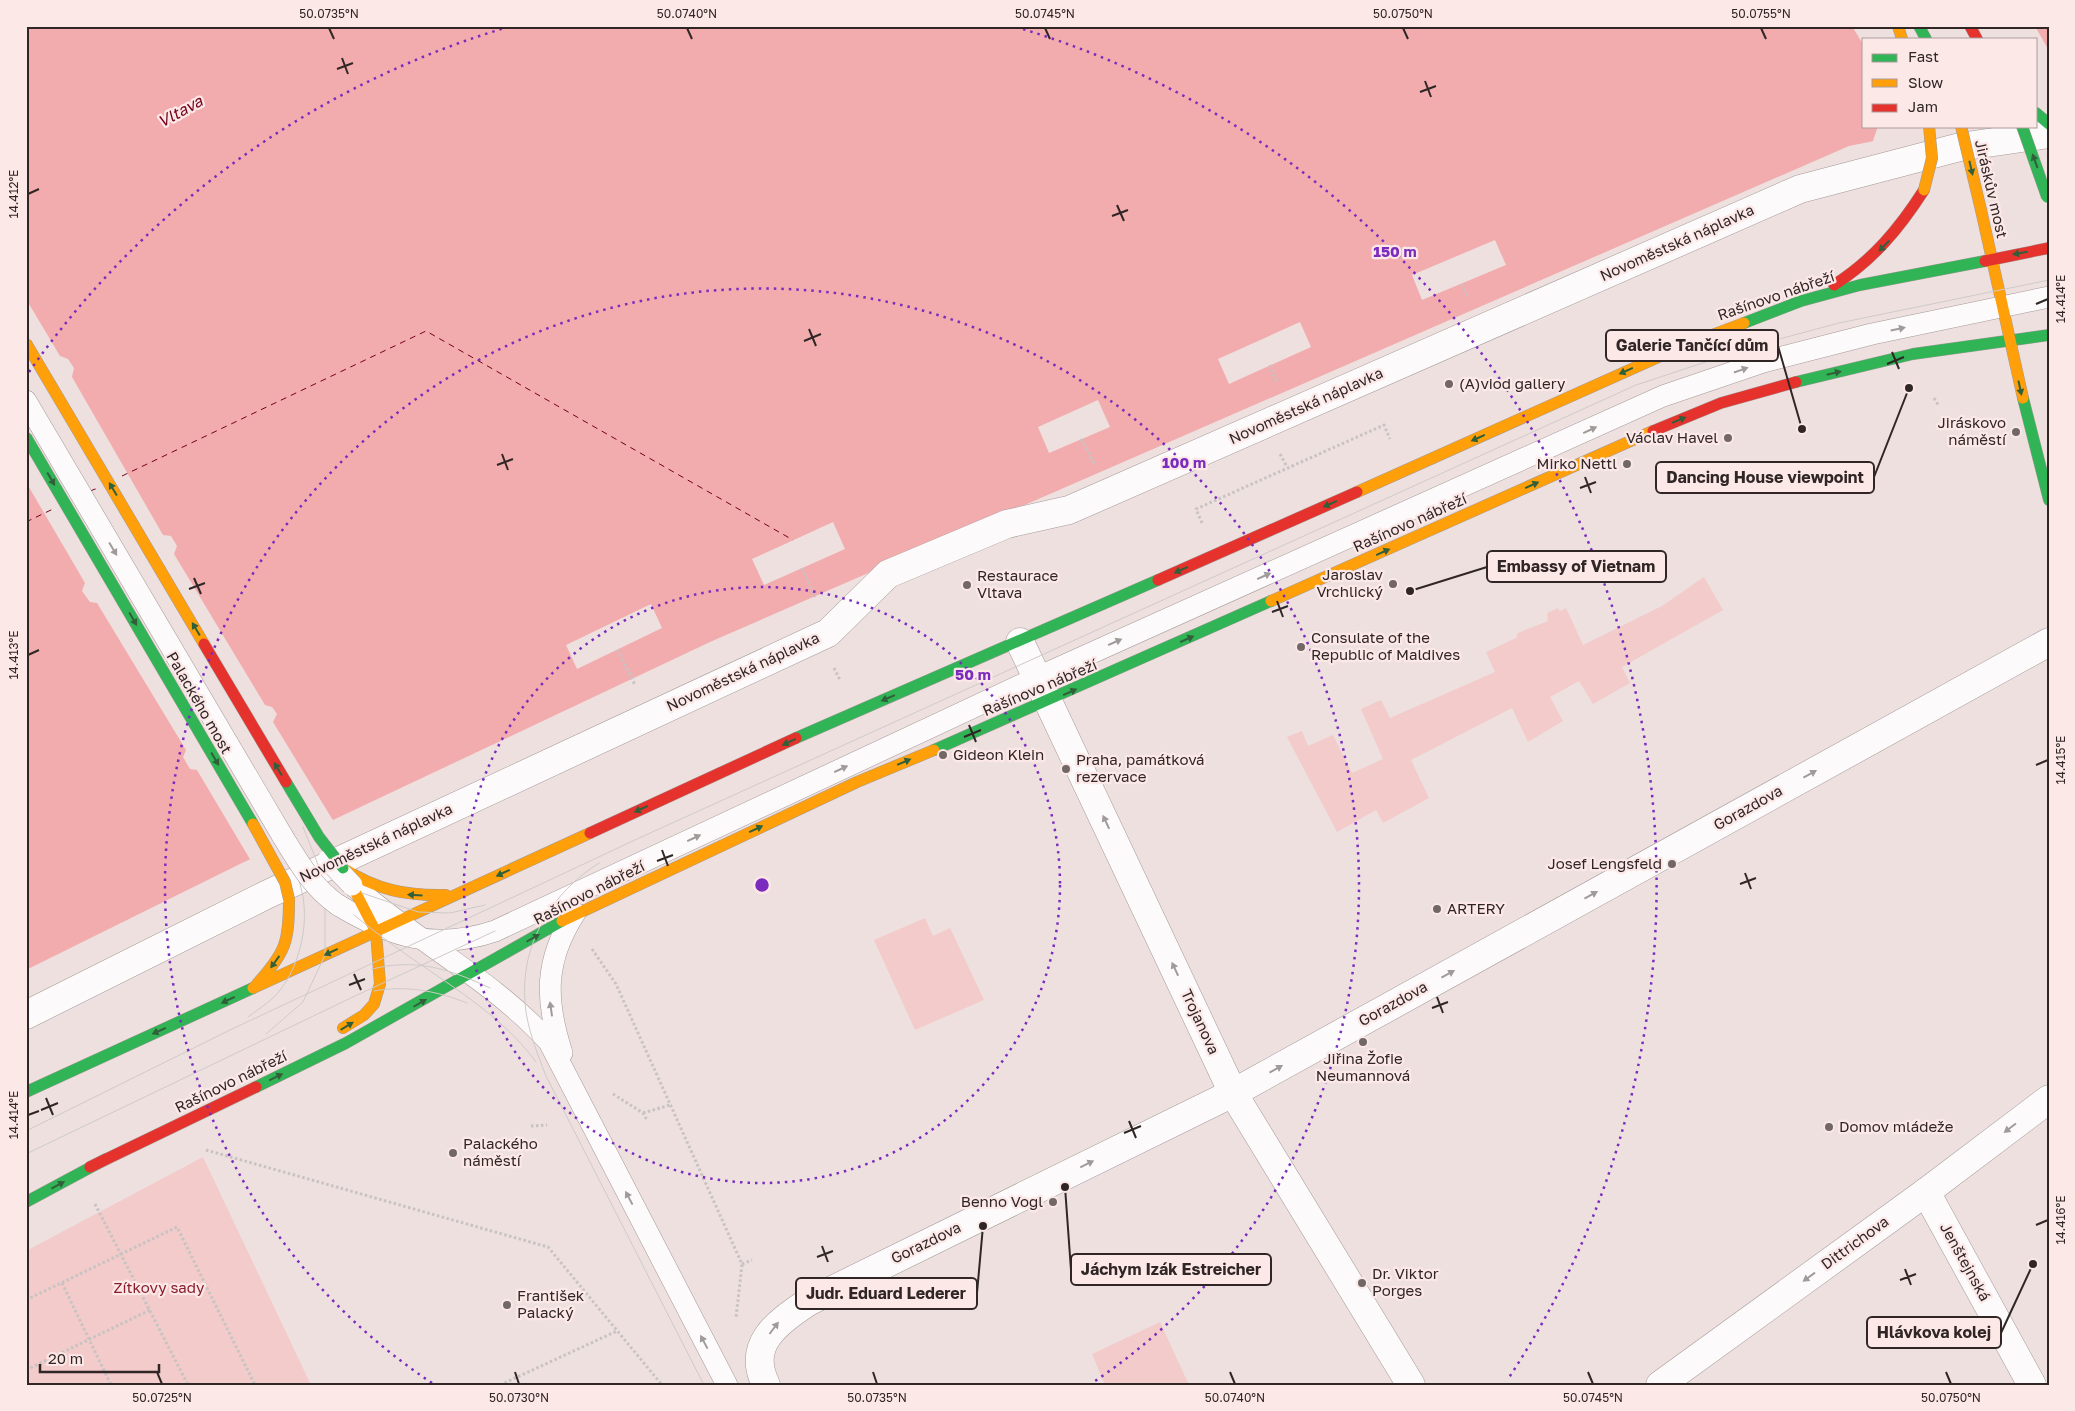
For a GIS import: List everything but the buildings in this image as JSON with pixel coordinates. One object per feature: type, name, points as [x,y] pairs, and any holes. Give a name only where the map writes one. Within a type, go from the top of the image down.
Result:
[{"type":"main road","points":[[1898,26],[1902,38]]},
{"type":"main road","points":[[1919,26],[1925,38]]},
{"type":"main road","points":[[1970,26],[1976,38]]},
{"type":"main road","points":[[2038,116],[2049,124]]},
{"type":"main road","points":[[1801,301],[1831,287],[1870,261],[1892,238],[1924,190],[1932,168],[1929,128]]},
{"type":"main road","name":"Jiráskův most","points":[[1961,128],[1992,259]]},
{"type":"main road","points":[[2023,128],[2048,201]]},
{"type":"main road","name":"Rašínovo nábřeží","points":[[26,1092],[383,926],[455,895],[833,721],[1020,642],[1684,346],[1801,301],[1860,285],[2049,248]]},
{"type":"main road","points":[[1992,259],[2049,500]]},
{"type":"main road","name":"Rašínovo nábřeží","points":[[90,1168],[346,1043],[574,914],[857,782],[1042,689],[1703,410],[1769,388],[1928,351],[2049,335]]},
{"type":"main road","points":[[26,342],[319,837],[358,883],[414,896],[455,895]]},
{"type":"main road","name":"Palackého most","points":[[26,437],[267,847],[285,882],[289,899],[288,930],[278,960],[252,988]]},
{"type":"main road","points":[[332,1035],[364,1015],[377,998],[383,926]]},
{"type":"main road","name":"Rašínovo nábřeží","points":[[26,1202],[297,1054]]},
{"type":"street","name":"Novoměstská náplavka","points":[[28,1011],[308,875],[828,633],[888,574],[1006,524],[1069,510],[1800,189],[1960,147],[2049,134]]},
{"type":"street","name":"Trojanova","points":[[1020,642],[1233,1093],[1410,1385]]},
{"type":"street","name":"Gorazdova","points":[[763,1379],[760,1347],[778,1322],[808,1302],[1233,1093],[2049,642]]},
{"type":"street","name":"Dittrichova","points":[[1660,1385],[1926,1192],[2049,1099]]},
{"type":"street","name":"Jenštejnská","points":[[1926,1192],[2032,1385]]},
{"type":"lane","points":[[424,940],[465,940],[496,931],[650,859],[1042,689],[1663,396],[1763,362],[1872,334],[2049,297]]},
{"type":"lane","points":[[26,364],[303,827],[337,872],[358,883],[383,926]]},
{"type":"lane","points":[[26,401],[292,852],[315,884],[338,905],[383,926],[424,940],[528,1019],[544,1036],[727,1385]]},
{"type":"lane","points":[[1546,450],[1602,454]]},
{"type":"lane","points":[[574,1090],[554,1024],[549,994],[550,973],[558,945],[574,914],[603,886],[650,859]]},
{"type":"path","points":[[1934,398],[1939,406]]},
{"type":"path","points":[[1203,526],[1196,509],[1287,468],[1384,425],[1392,442]]},
{"type":"path","points":[[1081,439],[1095,465]]},
{"type":"path","points":[[802,568],[814,594]]},
{"type":"path","points":[[618,650],[632,679]]},
{"type":"path","points":[[834,667],[841,683]]},
{"type":"path","points":[[591,947],[616,984],[742,1264],[752,1260]]},
{"type":"path","points":[[613,1094],[643,1113],[647,1120]]},
{"type":"path","points":[[643,1113],[670,1105]]},
{"type":"path","points":[[532,1126],[547,1125]]},
{"type":"path","points":[[198,1148],[548,1248],[662,1385]]},
{"type":"path","points":[[94,1203],[188,1385]]},
{"type":"path","points":[[26,1300],[177,1227],[255,1385]]},
{"type":"path","points":[[62,1283],[111,1385]]},
{"type":"path","points":[[26,1370],[150,1310]]},
{"type":"path","points":[[500,1385],[617,1331]]},
{"type":"green space","points":[[1704,577],[1723,610],[1622,667],[1630,683],[1593,704],[1579,681],[1550,697],[1563,721],[1528,742],[1512,708],[1411,760],[1429,798],[1383,823],[1376,810],[1337,832],[1287,737],[1302,731],[1308,746],[1333,735],[1352,773],[1383,759],[1361,709],[1381,700],[1390,718],[1495,672],[1486,652],[1516,638],[1518,633],[1548,621],[1547,613],[1558,608],[1560,611],[1566,608],[1583,645],[1662,606]]},
{"type":"green space","points":[[925,918],[933,936],[950,928],[984,1000],[915,1030],[874,940]]},
{"type":"green space","name":"Zítkovy sady","points":[[203,1157],[311,1385],[26,1385],[26,1251]]},
{"type":"green space","points":[[1160,1322],[1189,1385],[1105,1385],[1092,1354]]},
{"type":"water","name":"Vltava","points":[[26,26],[2049,26],[2049,108],[2038,50],[2038,38],[1862,38],[1862,128],[1940,128],[1849,146],[710,642],[242,863],[26,970]]},
{"type":"pier","points":[[1852,26],[2035,26],[2049,51],[2049,110],[2038,112],[2038,38],[1862,38],[1862,43]]},
{"type":"pier","points":[[1877,128],[1952,128],[1951,129],[1872,144]]},
{"type":"pier","points":[[1495,240],[1506,265],[1422,300],[1412,275]]},
{"type":"pier","points":[[26,299],[60,356],[68,359],[74,368],[72,377],[163,535],[171,536],[177,546],[174,554],[265,705],[272,707],[277,714],[273,722],[334,822],[251,861],[197,770],[190,769],[183,757],[186,750],[97,603],[90,602],[82,591],[85,583],[26,482]]},
{"type":"pier","points":[[1300,322],[1311,347],[1229,384],[1218,359]]},
{"type":"pier","points":[[1098,400],[1110,427],[1049,453],[1038,427]]},
{"type":"pier","points":[[833,522],[845,549],[764,585],[752,559]]},
{"type":"pier","points":[[651,604],[662,628],[577,669],[566,645]]},
{"type":"ferry route","points":[[122,476],[426,331],[793,540]]},
{"type":"ferry route","points":[[90,491],[98,488]]},
{"type":"ferry route","points":[[26,522],[53,509]]},
{"type":"tram line","points":[[26,1131],[230,1030],[637,839],[1636,385],[1757,345],[1839,323],[2049,280]]},
{"type":"tram line","points":[[266,1034],[303,1002],[325,955],[325,896],[317,862],[303,827]]},
{"type":"tram line","points":[[248,1017],[273,998],[282,988],[295,963],[303,934],[304,905],[302,892],[283,837]]},
{"type":"tram line","points":[[599,863],[566,889],[542,922],[528,961],[525,982],[525,1003],[528,1022],[546,1076],[704,1385]]},
{"type":"tram line","points":[[362,893],[418,912],[450,913],[485,905]]},
{"type":"tram line","points":[[354,915],[388,942],[490,1014],[507,1029],[536,1062]]},
{"type":"tram line","points":[[26,1154],[495,931]]},
{"type":"tram line","points":[[372,969],[403,965],[432,967],[461,975],[490,988]]},
{"type":"tram line","points":[[374,991],[386,989],[421,990],[467,1003]]},
{"type":"traffic: fast","points":[[1919,26],[1925,38]]},
{"type":"traffic: fast","points":[[2038,115],[2049,124]]},
{"type":"traffic: fast","points":[[2023,128],[2047,197]]},
{"type":"traffic: fast","points":[[1744,323],[1801,301],[1860,285],[1985,261]]},
{"type":"traffic: fast","points":[[1796,382],[1913,354],[2049,335]]},
{"type":"traffic: fast","points":[[2023,398],[2049,500]]},
{"type":"traffic: fast","points":[[26,437],[253,824]]},
{"type":"traffic: fast","points":[[796,738],[1158,580]]},
{"type":"traffic: fast","points":[[934,750],[1271,601]]},
{"type":"traffic: fast","points":[[286,782],[319,837],[343,868]]},
{"type":"traffic: fast","points":[[256,1087],[346,1043],[562,921]]},
{"type":"traffic: fast","points":[[26,1092],[253,988]]},
{"type":"traffic: fast","points":[[26,1202],[106,1159]]},
{"type":"traffic: slow","points":[[1898,26],[1902,38]]},
{"type":"traffic: slow","points":[[1924,190],[1932,158],[1929,128]]},
{"type":"traffic: slow","points":[[1961,128],[1981,210]]},
{"type":"traffic: slow","points":[[1981,210],[2023,398]]},
{"type":"traffic: slow","points":[[1357,492],[1683,346],[1744,323]]},
{"type":"traffic: slow","points":[[26,343],[204,644]]},
{"type":"traffic: slow","points":[[1271,601],[1653,431]]},
{"type":"traffic: slow","points":[[562,921],[857,782],[934,750]]},
{"type":"traffic: slow","points":[[253,824],[285,882],[289,899]]},
{"type":"traffic: slow","points":[[253,988],[590,833]]},
{"type":"traffic: slow","points":[[343,868],[368,882],[392,890],[405,893],[446,895]]},
{"type":"traffic: slow","points":[[343,868],[376,932],[380,984],[374,1004],[364,1015],[343,1028]]},
{"type":"traffic: slow","points":[[257,984],[267,973],[284,946],[287,936],[289,899]]},
{"type":"traffic: jam","points":[[1970,26],[1976,38]]},
{"type":"traffic: jam","points":[[1834,285],[1861,265],[1884,243],[1905,218],[1924,190]]},
{"type":"traffic: jam","points":[[1985,261],[2049,248]]},
{"type":"traffic: jam","points":[[1653,431],[1721,403],[1796,382]]},
{"type":"traffic: jam","points":[[1158,580],[1357,492]]},
{"type":"traffic: jam","points":[[204,644],[286,782]]},
{"type":"traffic: jam","points":[[590,833],[796,738]]},
{"type":"traffic: jam","points":[[90,1167],[256,1087]]},
{"type":"place","name":"(A)viod gallery","points":[[1449,384]]},
{"type":"place","name":"Dancing House viewpoint","points":[[1909,388]]},
{"type":"place","name":"Galerie Tančící dům","points":[[1802,429]]},
{"type":"place","name":"Jiráskovo náměstí","points":[[2016,432]]},
{"type":"place","name":"Václav Havel","points":[[1728,438]]},
{"type":"place","name":"Mirko Nettl","points":[[1627,464]]},
{"type":"place","name":"Jaroslav Vrchlický","points":[[1393,584]]},
{"type":"place","name":"Restaurace Vltava","points":[[967,585]]},
{"type":"place","name":"Embassy of Vietnam","points":[[1410,591]]},
{"type":"place","name":"Consulate of the Republic of Maldives","points":[[1301,647]]},
{"type":"place","name":"Gideon Klein","points":[[943,755]]},
{"type":"place","name":"Praha, památková rezervace","points":[[1066,769]]},
{"type":"place","name":"Josef Lengsfeld","points":[[1672,864]]},
{"type":"place","name":"ARTERY","points":[[1437,909]]},
{"type":"place","name":"Jiřina Žofie Neumannová","points":[[1363,1042]]},
{"type":"place","name":"Domov mládeže","points":[[1829,1127]]},
{"type":"place","name":"Palackého náměstí","points":[[453,1153]]},
{"type":"place","name":"Jáchym Izák Estreicher","points":[[1065,1187]]},
{"type":"place","name":"Benno Vogl","points":[[1053,1202]]},
{"type":"place","name":"Judr. Eduard Lederer","points":[[983,1226]]},
{"type":"place","name":"Hlávkova kolej","points":[[2033,1264]]},
{"type":"place","name":"Dr. Viktor Porges","points":[[1362,1283]]},
{"type":"place","name":"František Palacký","points":[[507,1305]]}]
